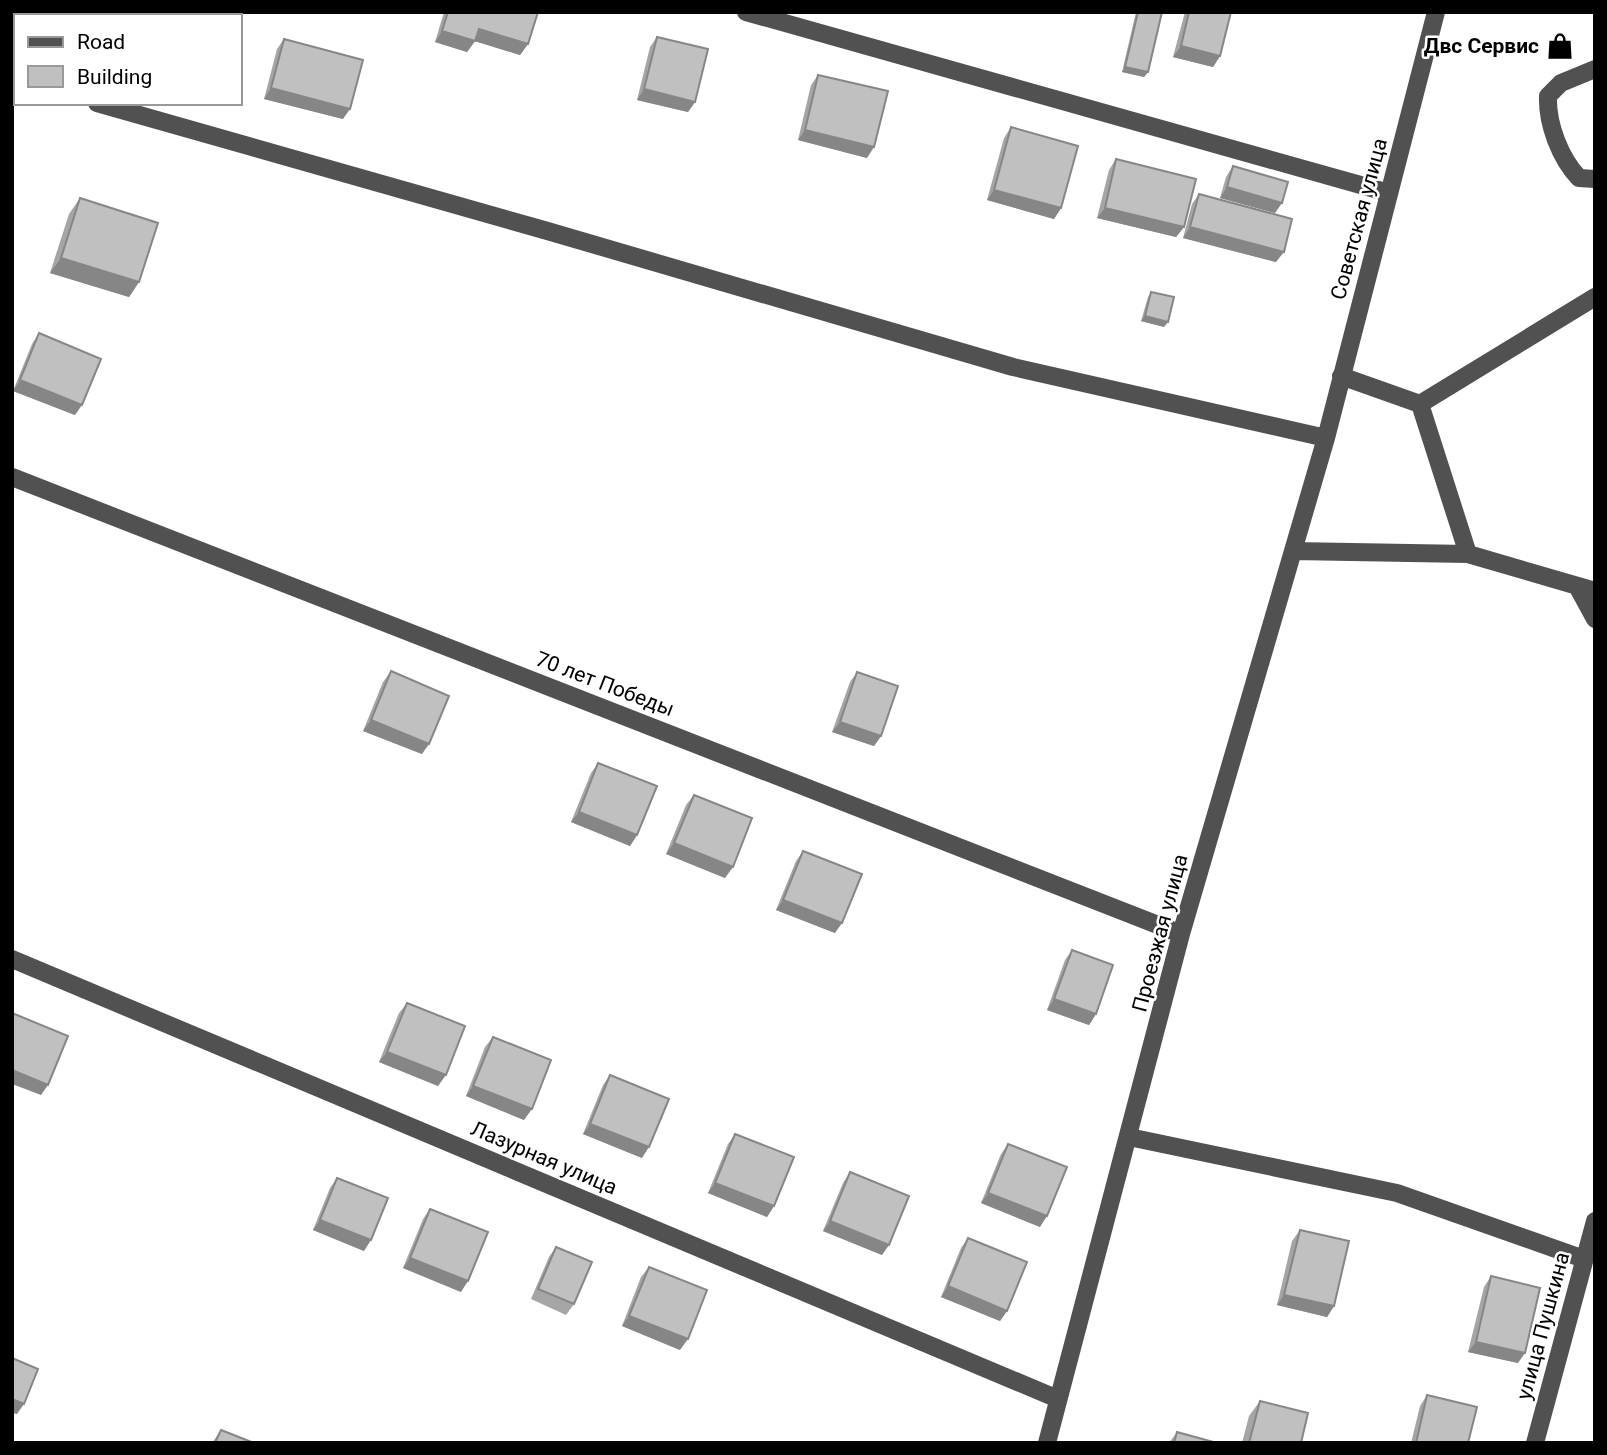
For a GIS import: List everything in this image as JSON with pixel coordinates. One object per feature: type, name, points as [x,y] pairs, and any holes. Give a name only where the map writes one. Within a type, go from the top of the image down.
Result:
[{"type":"street","points":[[746,12],[1389,193]]},
{"type":"street","name":"Советская улица","points":[[1326,438],[1436,12]]},
{"type":"street","points":[[1595,69],[1561,83],[1548,96],[1548,114],[1566,165],[1579,178],[1595,179]]},
{"type":"street","points":[[104,105],[1013,367],[1326,438]]},
{"type":"street","points":[[1420,404],[1595,297]]},
{"type":"street","points":[[1341,376],[1420,404]]},
{"type":"street","points":[[1420,404],[1468,554]]},
{"type":"street","name":"Проезжая улица","points":[[1047,1443],[1181,934],[1326,438]]},
{"type":"street","name":"70 лет Победы","points":[[12,477],[1181,934]]},
{"type":"street","points":[[1293,551],[1468,554],[1595,591]]},
{"type":"street","points":[[1577,586],[1595,619]]},
{"type":"street","name":"Лазурная улица","points":[[12,959],[1058,1399]]},
{"type":"street","points":[[1129,1138],[1397,1193],[1584,1259]]},
{"type":"street","name":"улица Пушкина","points":[[1535,1443],[1595,1220]]},
{"type":"building","points":[[448,12],[538,12],[528,44],[479,29],[475,41],[442,31]]},
{"type":"building","points":[[1138,12],[1162,12],[1148,72],[1125,67]]},
{"type":"building","points":[[1189,12],[1231,12],[1220,56],[1181,46]]},
{"type":"building","points":[[657,37],[708,49],[695,102],[644,89]]},
{"type":"building","points":[[284,39],[363,60],[350,109],[271,88]]},
{"type":"building","points":[[818,75],[888,91],[874,147],[805,130]]},
{"type":"building","points":[[1011,127],[1078,146],[1061,208],[994,190]]},
{"type":"building","points":[[1116,159],[1196,179],[1184,227],[1105,208]]},
{"type":"building","points":[[1233,166],[1288,182],[1282,203],[1227,187]]},
{"type":"building","points":[[1199,194],[1292,219],[1284,252],[1190,227]]},
{"type":"building","points":[[80,198],[158,223],[139,282],[61,258]]},
{"type":"building","points":[[1151,292],[1174,297],[1168,322],[1145,316]]},
{"type":"building","points":[[39,333],[101,359],[82,405],[20,380]]},
{"type":"building","points":[[391,671],[449,696],[429,744],[371,720]]},
{"type":"building","points":[[857,672],[898,686],[881,736],[840,722]]},
{"type":"building","points":[[598,763],[657,786],[637,835],[579,812]]},
{"type":"building","points":[[694,795],[752,818],[733,867],[674,843]]},
{"type":"building","points":[[803,851],[862,874],[842,923],[783,900]]},
{"type":"building","points":[[1072,950],[1113,965],[1096,1014],[1054,999]]},
{"type":"building","points":[[407,1003],[465,1026],[446,1075],[387,1052]]},
{"type":"building","points":[[12,1013],[68,1036],[48,1085],[12,1070]]},
{"type":"building","points":[[493,1037],[551,1060],[532,1109],[473,1086]]},
{"type":"building","points":[[610,1075],[669,1099],[649,1147],[590,1124]]},
{"type":"building","points":[[735,1134],[794,1157],[774,1206],[715,1183]]},
{"type":"building","points":[[1008,1144],[1067,1167],[1047,1216],[988,1193]]},
{"type":"building","points":[[850,1172],[909,1196],[889,1245],[830,1221]]},
{"type":"building","points":[[337,1178],[388,1198],[371,1240],[320,1220]]},
{"type":"building","points":[[430,1209],[488,1232],[468,1281],[410,1258]]},
{"type":"building","points":[[1300,1230],[1349,1241],[1334,1306],[1284,1295]]},
{"type":"building","points":[[968,1238],[1027,1262],[1007,1311],[948,1286]]},
{"type":"building","points":[[556,1247],[592,1262],[574,1304],[538,1289]]},
{"type":"building","points":[[649,1267],[707,1290],[688,1339],[629,1316]]},
{"type":"building","points":[[1491,1276],[1540,1288],[1525,1353],[1476,1342]]},
{"type":"building","points":[[12,1358],[38,1369],[24,1404],[12,1399]]},
{"type":"building","points":[[1427,1395],[1477,1407],[1468,1443],[1416,1443]]},
{"type":"building","points":[[1260,1401],[1308,1413],[1301,1443],[1249,1443]]},
{"type":"building","points":[[221,1430],[254,1443],[215,1443]]},
{"type":"building","points":[[1177,1432],[1217,1443],[1174,1443]]},
{"type":"place","name":"Двс Сервис","points":[[1560,46]]}]
